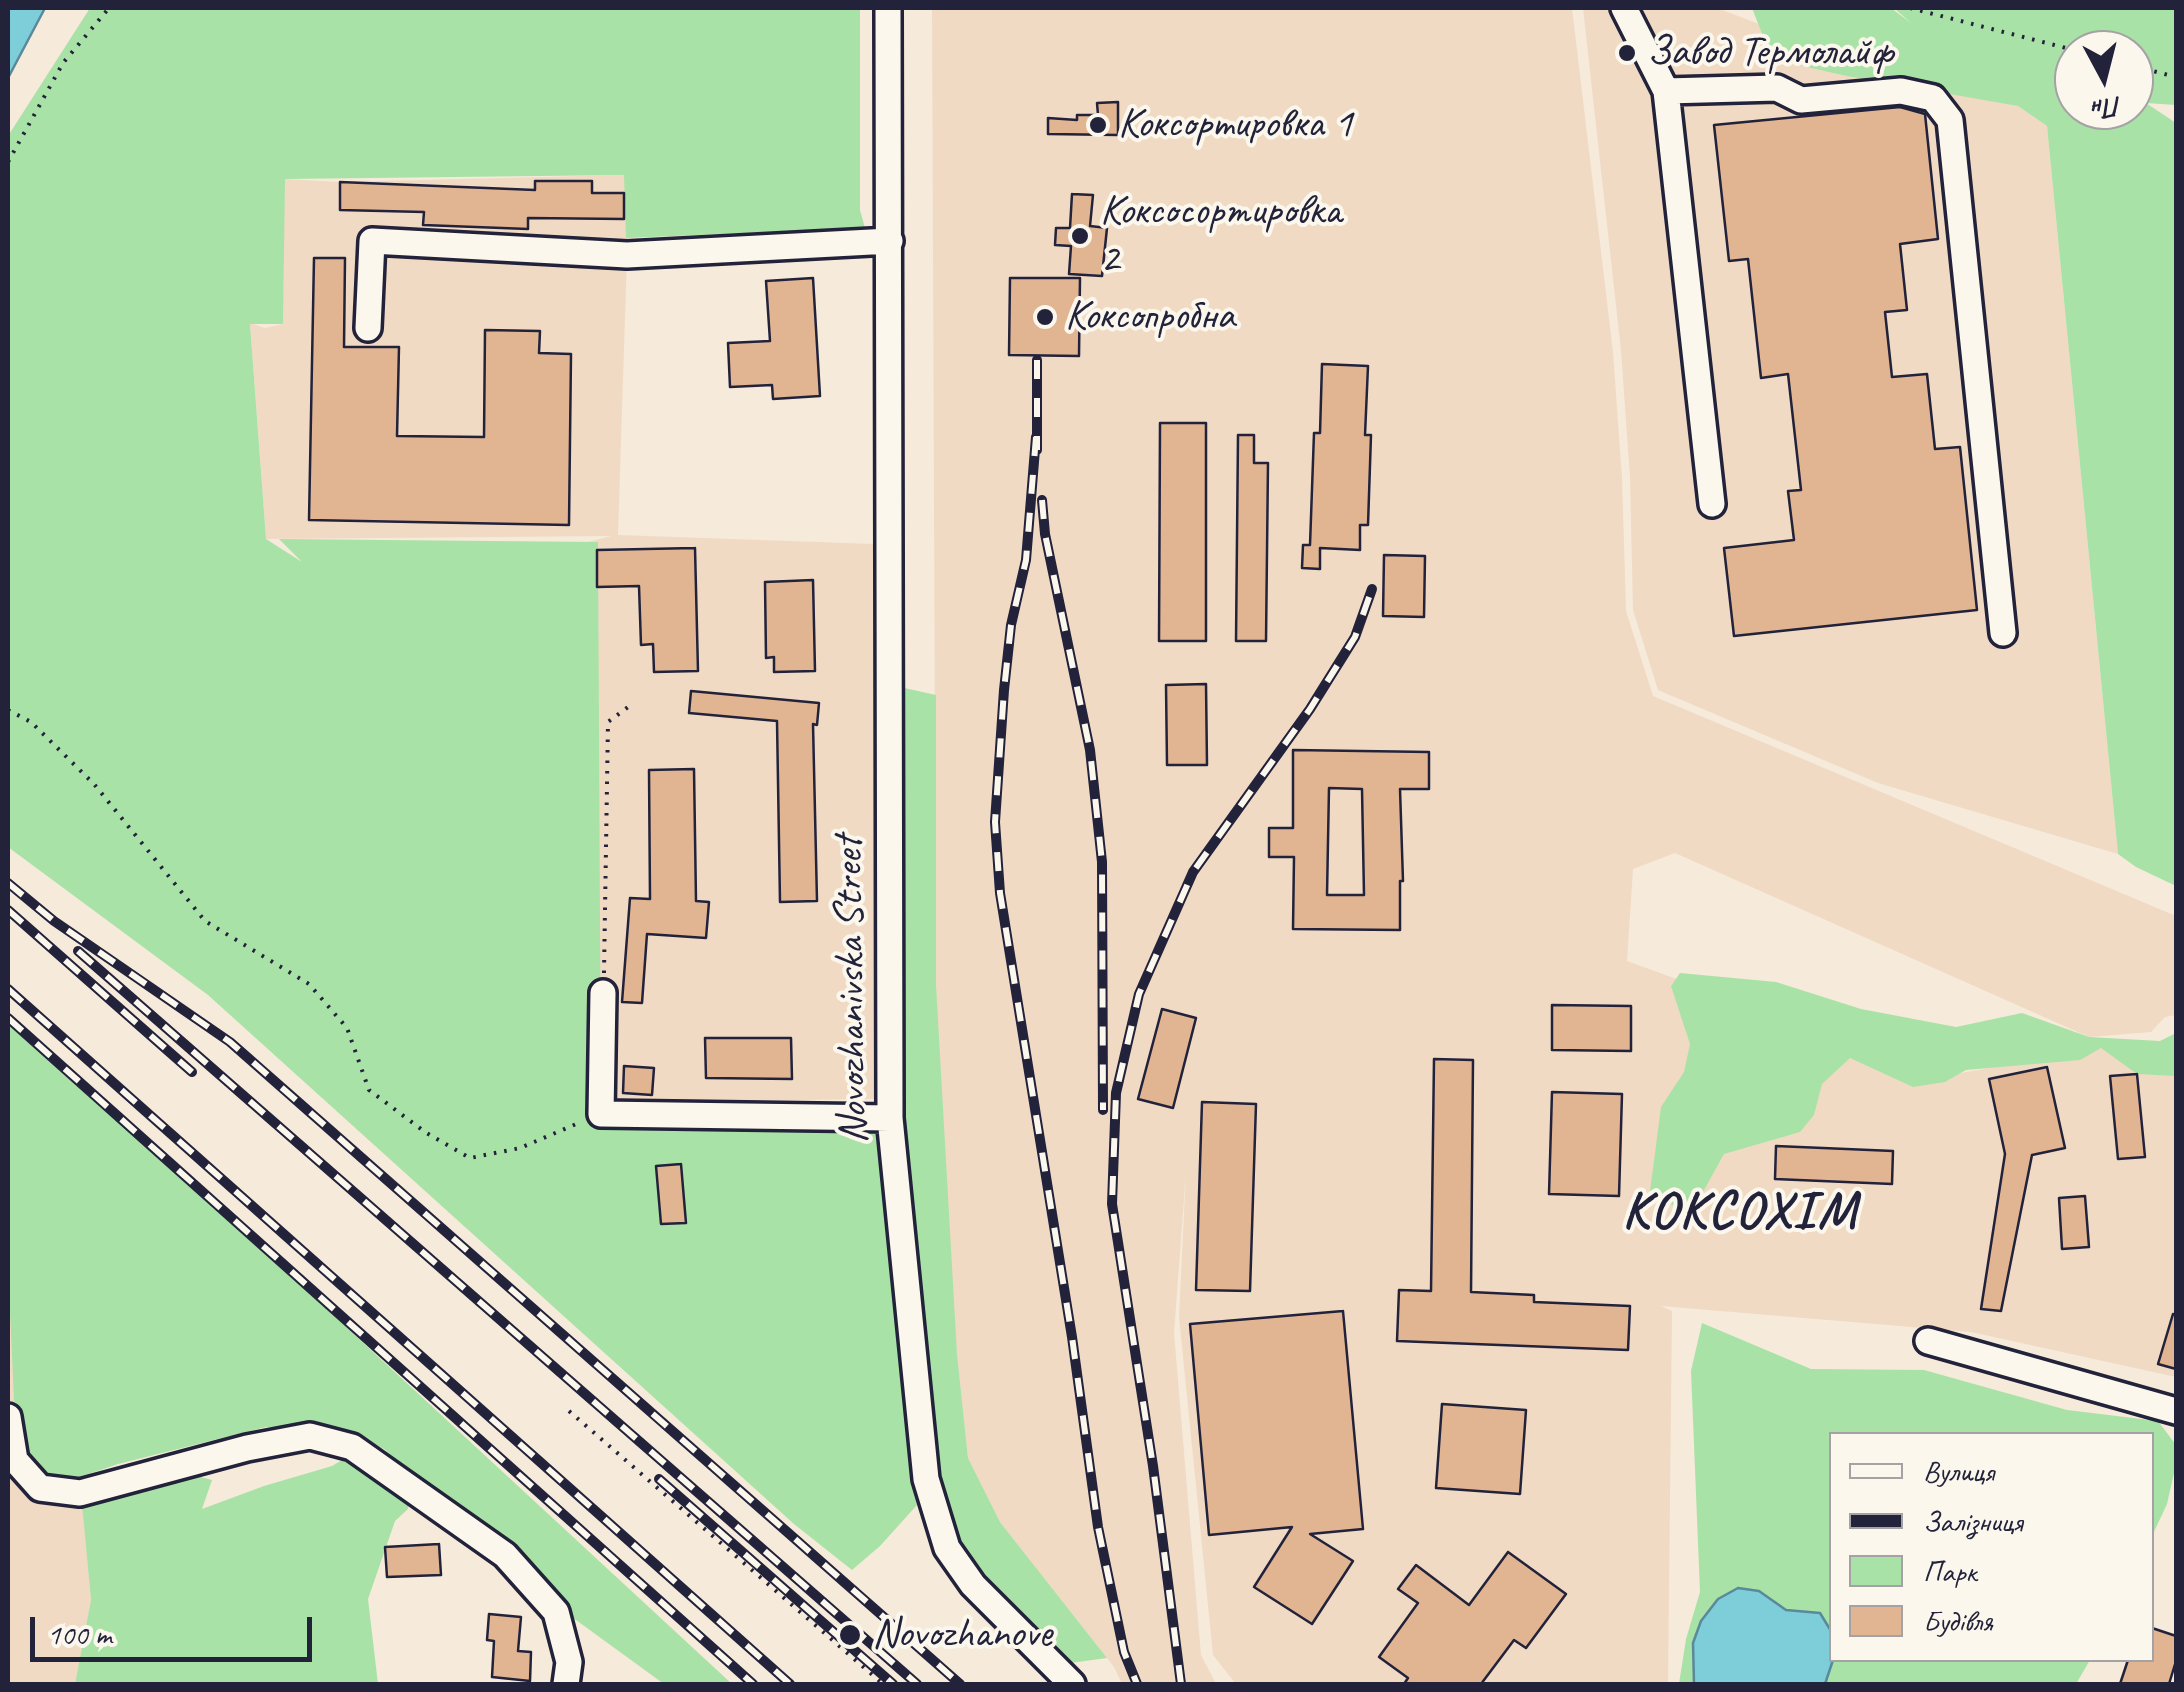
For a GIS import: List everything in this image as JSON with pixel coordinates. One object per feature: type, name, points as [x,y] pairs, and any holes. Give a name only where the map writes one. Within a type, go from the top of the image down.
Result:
[{"type":"street","name":"Novozhanivska Street","points":[[888,8],[890,1118],[926,1478],[946,1548],[972,1586],[1072,1684]]},
{"type":"street","points":[[1624,8],[1666,91],[1712,504]]},
{"type":"street","points":[[1666,91],[1777,88],[1801,100],[1902,91],[1933,98],[1950,120],[2002,632]]},
{"type":"street","points":[[368,328],[372,241],[627,254],[890,241]]},
{"type":"street","points":[[603,993],[601,1114],[890,1118]]},
{"type":"street","points":[[1928,1342],[2176,1410]]},
{"type":"street","points":[[8,1417],[15,1460],[40,1488],[80,1494],[247,1448],[310,1436],[352,1447],[506,1555],[556,1612],[569,1662],[566,1684]]},
{"type":"path","points":[[8,162],[63,62],[110,8]]},
{"type":"path","points":[[1910,8],[2054,45]]},
{"type":"path","points":[[603,993],[608,722],[632,704]]},
{"type":"path","points":[[8,710],[31,722],[94,784],[204,921],[309,984],[347,1028],[369,1090],[425,1132],[470,1158],[520,1148],[601,1114]]},
{"type":"path","points":[[568,1411],[882,1684]]},
{"type":"shaded area","points":[[932,8],[1572,8],[1613,352],[1626,611],[1653,696],[2176,916],[2176,1015],[2165,1017],[2151,1032],[2089,1037],[1675,853],[1633,869],[1627,961],[1944,1076],[2102,1048],[2176,1061],[2176,1377],[1971,1332],[1661,1306],[1672,1311],[1668,1684],[1236,1684],[1213,1655],[1179,1317],[1186,1172],[1174,1333],[1201,1655],[1216,1684],[1122,1684],[1114,1667],[1000,1522],[968,1458],[949,1282],[936,996]]},
{"type":"shaded area","points":[[1583,8],[1717,8],[1882,71],[2018,106],[2047,126],[2118,854],[1878,783],[1658,690],[1633,610],[1630,477],[1621,351]]},
{"type":"shaded area","points":[[625,175],[627,255],[618,535],[874,544],[874,1099],[579,1103],[588,542],[611,536],[266,539],[250,323],[265,328],[283,324],[284,179],[340,182]]},
{"type":"shaded area","points":[[8,1254],[83,1510],[91,1601],[75,1684],[8,1684]]},
{"type":"green space","points":[[90,8],[860,8],[860,210],[865,228],[626,238],[624,175],[285,179],[283,324],[250,324],[266,539],[302,562],[279,539],[598,542],[601,1113],[877,1131],[917,1505],[852,1570],[794,1524],[208,995],[8,847],[8,136]]},
{"type":"green space","points":[[1752,8],[1891,8],[1911,23],[1894,8],[2176,8],[2176,105],[2154,104],[2154,30],[2054,30],[2054,130],[2154,130],[2154,108],[2176,123],[2176,886],[2118,854],[2047,126],[2018,106],[1772,59]]},
{"type":"green space","points":[[900,687],[936,695],[936,985],[957,1354],[968,1458],[1000,1522],[1107,1658],[1063,1664],[964,1573],[934,1505],[890,1118]]},
{"type":"green space","points":[[1680,973],[1776,982],[1861,1009],[1956,1027],[2022,1013],[2089,1037],[2160,1041],[2176,1033],[2176,1076],[2137,1074],[2101,1048],[2080,1060],[1966,1070],[1945,1082],[1913,1087],[1850,1058],[1822,1084],[1814,1115],[1800,1132],[1724,1154],[1693,1210],[1649,1199],[1661,1107],[1684,1072],[1690,1044],[1671,986]]},
{"type":"green space","points":[[8,1022],[144,1140],[732,1684],[664,1684],[543,1596],[384,1449],[350,1432],[266,1427],[118,1464],[65,1482],[22,1459],[14,1400],[8,1267]]},
{"type":"green space","points":[[1702,1323],[1811,1369],[1924,1370],[2067,1410],[2158,1421],[2176,1445],[2176,1464],[2167,1504],[2154,1532],[2154,1432],[1829,1432],[1829,1662],[2089,1662],[2076,1684],[1679,1684],[1686,1639],[1700,1592],[1691,1371]]},
{"type":"green space","points":[[349,1456],[411,1488],[408,1509],[395,1521],[368,1599],[378,1684],[75,1684],[91,1600],[82,1504],[171,1469],[212,1480],[202,1509],[332,1466]]},
{"type":"water","points":[[8,8],[45,8],[8,78]]},
{"type":"water","points":[[1738,1588],[1759,1591],[1786,1610],[1820,1613],[1829,1628],[1829,1662],[1832,1662],[1825,1684],[1694,1684],[1693,1643],[1701,1621],[1718,1599]]},
{"type":"building","name":"Коксортировка 1","points":[[1118,102],[1118,135],[1048,134],[1048,118],[1077,120],[1077,115],[1098,115],[1097,103]]},
{"type":"building","points":[[1900,107],[1925,114],[1938,239],[1900,244],[1907,310],[1885,312],[1892,377],[1927,374],[1935,449],[1960,447],[1977,610],[1734,636],[1724,548],[1794,540],[1788,491],[1801,490],[1788,374],[1761,378],[1748,259],[1729,261],[1714,125]]},
{"type":"building","points":[[535,181],[592,181],[592,193],[624,193],[624,219],[528,218],[528,229],[423,225],[424,212],[340,210],[340,182],[535,190]]},
{"type":"building","name":"Коксосортировка 2","points":[[1072,194],[1093,195],[1090,226],[1107,228],[1102,276],[1069,274],[1071,246],[1055,245],[1056,228],[1070,228]]},
{"type":"building","points":[[314,258],[345,258],[344,347],[399,347],[397,436],[484,437],[485,330],[540,331],[539,353],[571,354],[569,525],[309,520]]},
{"type":"building","points":[[813,278],[820,396],[773,399],[772,385],[730,387],[728,343],[770,341],[766,281]]},
{"type":"building","name":"Коксопробна","points":[[1010,278],[1080,278],[1079,356],[1009,355]]},
{"type":"building","points":[[1322,364],[1368,366],[1365,435],[1371,435],[1368,525],[1360,525],[1360,550],[1320,548],[1320,569],[1302,568],[1303,545],[1310,545],[1314,433],[1320,433]]},
{"type":"building","points":[[1160,423],[1206,423],[1206,641],[1159,641]]},
{"type":"building","points":[[1238,435],[1254,435],[1254,463],[1268,463],[1266,641],[1236,641]]},
{"type":"building","points":[[695,548],[698,671],[654,672],[653,644],[641,645],[639,586],[597,587],[597,550]]},
{"type":"building","points":[[1384,555],[1425,556],[1424,617],[1383,616]]},
{"type":"building","points":[[813,580],[815,671],[774,672],[774,657],[766,658],[765,582]]},
{"type":"building","points":[[1206,684],[1207,765],[1167,765],[1166,685]]},
{"type":"building","points":[[691,691],[819,703],[817,725],[813,724],[817,901],[780,902],[777,721],[689,713]]},
{"type":"building","points":[[1293,750],[1429,752],[1429,789],[1400,789],[1400,930],[1293,929],[1294,857],[1269,857],[1269,828],[1293,828]],"holes":[[[1329,788],[1362,789],[1364,895],[1327,895]]]},
{"type":"building","points":[[694,769],[696,901],[709,902],[706,938],[647,934],[642,1003],[622,1002],[630,898],[650,899],[649,770]]},
{"type":"building","points":[[1552,1005],[1631,1006],[1631,1051],[1552,1050]]},
{"type":"building","points":[[1162,1009],[1196,1018],[1173,1108],[1138,1099]]},
{"type":"building","points":[[705,1038],[791,1038],[792,1079],[706,1078]]},
{"type":"building","points":[[1434,1059],[1473,1060],[1471,1292],[1534,1295],[1534,1302],[1630,1306],[1628,1350],[1397,1341],[1399,1290],[1431,1291]]},
{"type":"building","points":[[624,1066],[654,1068],[652,1095],[623,1093]]},
{"type":"building","points":[[2047,1067],[2065,1148],[2032,1155],[2001,1311],[1981,1309],[2005,1154],[1989,1079]]},
{"type":"building","points":[[2137,1074],[2145,1157],[2118,1159],[2110,1076]]},
{"type":"building","points":[[1552,1092],[1622,1094],[1619,1196],[1549,1194]]},
{"type":"building","points":[[1202,1102],[1256,1104],[1250,1291],[1196,1290]]},
{"type":"building","points":[[1776,1146],[1893,1151],[1892,1184],[1775,1179]]},
{"type":"building","points":[[681,1164],[686,1223],[661,1224],[656,1166]]},
{"type":"building","points":[[2085,1196],[2089,1247],[2062,1249],[2059,1198]]},
{"type":"building","points":[[1343,1311],[1363,1529],[1310,1534],[1353,1561],[1312,1624],[1254,1587],[1292,1527],[1209,1535],[1190,1324]]},
{"type":"building","points":[[2173,1314],[2176,1315],[2176,1369],[2158,1364]]},
{"type":"building","points":[[1442,1404],[1526,1410],[1520,1494],[1436,1488]]},
{"type":"building","points":[[439,1544],[441,1575],[387,1577],[385,1547]]},
{"type":"building","points":[[1508,1552],[1566,1594],[1526,1648],[1514,1640],[1481,1684],[1404,1684],[1408,1678],[1379,1657],[1418,1603],[1398,1589],[1416,1565],[1469,1605]]},
{"type":"building","points":[[489,1614],[521,1617],[518,1651],[531,1652],[530,1681],[492,1677],[494,1641],[487,1640]]},
{"type":"building","points":[[2154,1629],[2176,1636],[2176,1661],[2169,1684],[2120,1684],[2127,1662],[2154,1662]]},
{"type":"railway","points":[[1037,360],[1037,450]]},
{"type":"railway","points":[[1036,437],[1026,560],[1011,625],[1004,690],[995,822],[1000,893],[1072,1337],[1098,1527],[1124,1652],[1137,1684]]},
{"type":"railway","points":[[1042,500],[1045,534],[1090,750],[1102,862],[1103,1110]]},
{"type":"railway","points":[[1181,1684],[1153,1466],[1112,1204],[1116,1093],[1139,994],[1193,872],[1310,709],[1355,637],[1372,589]]},
{"type":"railway","points":[[8,883],[54,921],[230,1042],[960,1684]]},
{"type":"railway","points":[[8,910],[192,1072]]},
{"type":"railway","points":[[78,951],[917,1684]]},
{"type":"railway","points":[[8,989],[790,1684]]},
{"type":"railway","points":[[8,1018],[753,1684]]},
{"type":"railway","points":[[659,1479],[893,1684]]},
{"type":"place","name":"Завод Термолайф","points":[[1627,53]]},
{"type":"place","name":"Коксортировка 1","points":[[1098,125]]},
{"type":"place","name":"Коксосортировка 2","points":[[1080,236]]},
{"type":"place","name":"Коксопробна","points":[[1045,317]]},
{"type":"place","name":"Novozhanove","points":[[850,1635]]},
{"type":"district","name":"КОКСОХІМ","points":[[1740,1213]]}]
